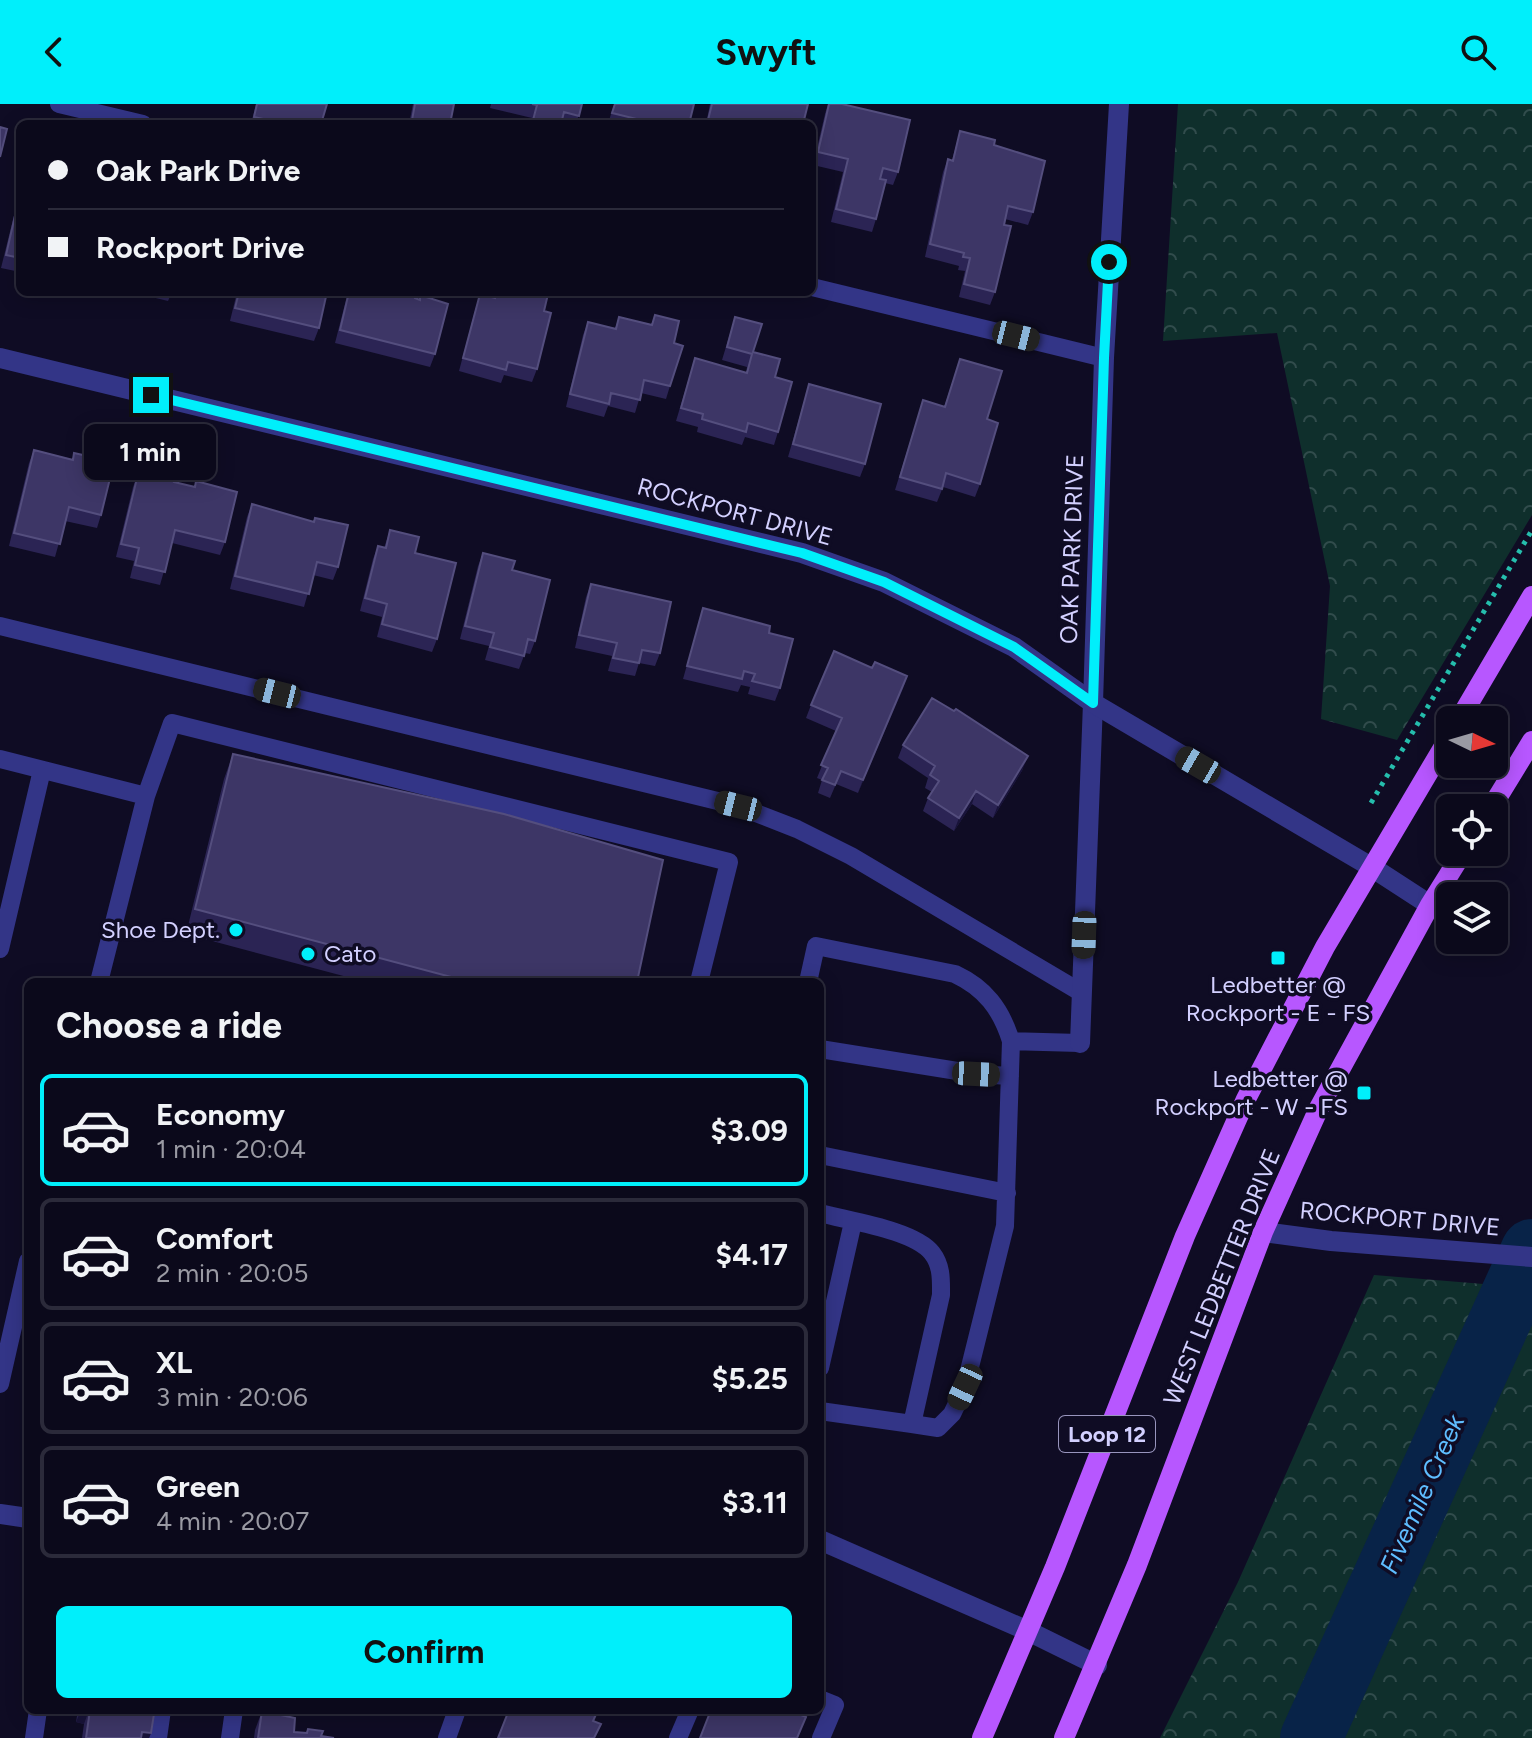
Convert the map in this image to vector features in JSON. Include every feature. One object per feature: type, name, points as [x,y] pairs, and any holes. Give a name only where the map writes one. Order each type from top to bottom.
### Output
[{"type":"main road","points":[[1467,706],[1532,596]]},
{"type":"main road","points":[[1500,794],[1532,741]]},
{"type":"main road","name":"WEST LEDBETTER DRIVE","points":[[982,1738],[1028,1631],[1185,1236],[1246,1099],[1325,947],[1436,760]]},
{"type":"main road","name":"WEST LEDBETTER DRIVE","points":[[1064,1738],[1097,1665],[1263,1232],[1319,1108],[1454,866]]},
{"type":"street","name":"OAK PARK DRIVE","points":[[1080,1043],[1104,358],[1119,104]]},
{"type":"street","name":"ROCKPORT DRIVE","points":[[0,358],[802,553],[884,582],[1014,647],[1093,703],[1373,868],[1430,905]]},
{"type":"street","name":"ROCKPORT DRIVE","points":[[1263,1232],[1331,1241],[1532,1257]]},
{"type":"street","points":[[0,1514],[24,1517]]},
{"type":"street","points":[[824,1542],[1028,1631],[1097,1665]]},
{"type":"lane","points":[[59,104],[126,120]]},
{"type":"lane","points":[[816,288],[1104,358]]},
{"type":"lane","points":[[0,626],[738,806],[797,829],[851,856],[1082,993]]},
{"type":"lane","points":[[100,978],[146,796],[172,723],[729,862],[700,978]]},
{"type":"lane","points":[[0,759],[146,796]]},
{"type":"lane","points":[[0,949],[42,770]]},
{"type":"lane","points":[[809,978],[816,946],[955,974],[975,983],[990,998],[1004,1019],[1011,1041],[1005,1226],[965,1387],[952,1414],[938,1428],[824,1412]]},
{"type":"lane","points":[[1011,1041],[1080,1043]]},
{"type":"lane","points":[[824,1050],[976,1074],[1010,1076]]},
{"type":"lane","points":[[824,1156],[1007,1193]]},
{"type":"lane","points":[[824,1214],[914,1239],[932,1253],[942,1274],[941,1295],[912,1424]]},
{"type":"lane","points":[[824,1350],[853,1222]]},
{"type":"lane","points":[[0,1384],[24,1276]]},
{"type":"lane","points":[[0,1292],[18,1298]]},
{"type":"lane","points":[[821,1738],[835,1705],[824,1701]]},
{"type":"lane","points":[[34,1738],[37,1714]]},
{"type":"lane","points":[[158,1738],[161,1714]]},
{"type":"lane","points":[[230,1738],[233,1714]]},
{"type":"lane","points":[[447,1738],[456,1714]]},
{"type":"lane","points":[[678,1738],[688,1714]]},
{"type":"path","points":[[1371,803],[1532,530]]},
{"type":"green space","points":[[1178,104],[1532,104],[1532,515],[1397,740],[1321,719],[1330,586],[1277,333],[1163,341]]},
{"type":"green space","points":[[1374,1275],[1532,1288],[1532,1738],[1160,1738],[1238,1582]]},
{"type":"building","points":[[257,104],[327,104],[322,120],[254,117]]},
{"type":"building","points":[[415,104],[454,104],[451,120],[412,120]]},
{"type":"building","points":[[532,104],[582,104],[579,116],[564,112],[562,120],[533,120],[537,105]]},
{"type":"building","points":[[615,104],[694,104],[690,120],[641,120],[612,113]]},
{"type":"building","points":[[712,104],[808,104],[804,120],[708,120]]},
{"type":"building","points":[[829,104],[842,104],[910,120],[898,172],[883,168],[880,179],[886,180],[876,219],[836,209],[848,159],[818,152]]},
{"type":"building","points":[[0,127],[7,129],[0,157]]},
{"type":"building","points":[[960,131],[995,140],[994,145],[1045,161],[1033,212],[1008,206],[1004,225],[1011,226],[995,292],[964,284],[970,258],[963,257],[964,253],[930,244],[948,159],[953,161]]},
{"type":"building","points":[[16,211],[16,257],[6,255]]},
{"type":"building","points":[[238,296],[326,296],[319,328],[235,308]]},
{"type":"building","points":[[348,296],[415,296],[420,300],[420,296],[423,296],[448,304],[435,354],[340,330]]},
{"type":"building","points":[[479,296],[548,296],[544,311],[551,313],[537,369],[508,362],[506,370],[463,358]]},
{"type":"building","points":[[655,315],[679,321],[674,343],[683,346],[670,386],[644,380],[640,400],[611,393],[609,404],[570,394],[588,322],[616,329],[619,317],[652,325]]},
{"type":"building","points":[[735,317],[762,324],[753,352],[780,359],[775,377],[792,382],[778,432],[748,423],[746,432],[702,419],[703,414],[681,408],[695,358],[747,373],[752,354],[727,347]]},
{"type":"building","points":[[960,359],[1002,371],[987,419],[998,423],[980,484],[946,473],[942,489],[900,477],[923,400],[945,407]]},
{"type":"building","points":[[809,384],[881,404],[865,464],[793,444]]},
{"type":"building","points":[[34,450],[73,460],[74,453],[114,462],[101,515],[69,507],[60,544],[14,533]]},
{"type":"building","points":[[150,470],[176,476],[174,482],[195,487],[196,481],[237,492],[225,542],[175,530],[165,572],[135,565],[139,548],[121,544],[138,474],[149,477]]},
{"type":"building","points":[[252,504],[314,522],[315,518],[348,525],[338,567],[317,562],[309,594],[235,576]]},
{"type":"building","points":[[390,530],[419,537],[415,553],[456,563],[437,639],[382,624],[387,604],[365,598],[378,546],[386,548]]},
{"type":"building","points":[[483,553],[515,561],[512,570],[550,580],[535,641],[528,639],[524,656],[490,647],[494,633],[465,626]]},
{"type":"building","points":[[591,584],[671,602],[660,653],[642,650],[639,663],[613,658],[617,643],[579,635]]},
{"type":"building","points":[[703,608],[770,626],[769,633],[793,639],[780,688],[752,681],[755,674],[744,671],[742,679],[687,666]]},
{"type":"building","points":[[834,651],[872,668],[875,662],[907,676],[863,780],[841,771],[835,785],[822,780],[828,768],[821,765],[842,718],[811,705]]},
{"type":"building","points":[[932,698],[954,711],[956,709],[1028,756],[998,805],[976,791],[959,818],[928,798],[939,781],[930,775],[935,766],[903,745]]},
{"type":"building","points":[[233,754],[504,814],[663,860],[638,978],[455,978],[195,909]]},
{"type":"building","points":[[89,1714],[154,1714],[151,1733],[142,1732],[141,1738],[86,1738]]},
{"type":"building","points":[[262,1714],[276,1714],[295,1718],[294,1732],[307,1733],[308,1729],[323,1731],[321,1736],[334,1738],[258,1738]]},
{"type":"building","points":[[507,1714],[596,1714],[593,1721],[601,1724],[594,1738],[498,1738]]},
{"type":"building","points":[[709,1714],[799,1714],[806,1717],[797,1738],[700,1738]]},
{"type":"waterway","name":"Fivemile Creek","points":[[1311,1738],[1532,1250]]},
{"type":"place","name":"Shoe Dept.","points":[[236,930]]},
{"type":"place","name":"Cato","points":[[308,954]]},
{"type":"place","name":"Ledbetter @ Rockport - E - FS","points":[[1278,958]]},
{"type":"place","name":"Ledbetter @ Rockport - W - FS","points":[[1364,1093]]},
{"type":"route","points":[[151,395],[802,553],[884,582],[1014,647],[1093,703],[1109,262]]}]
